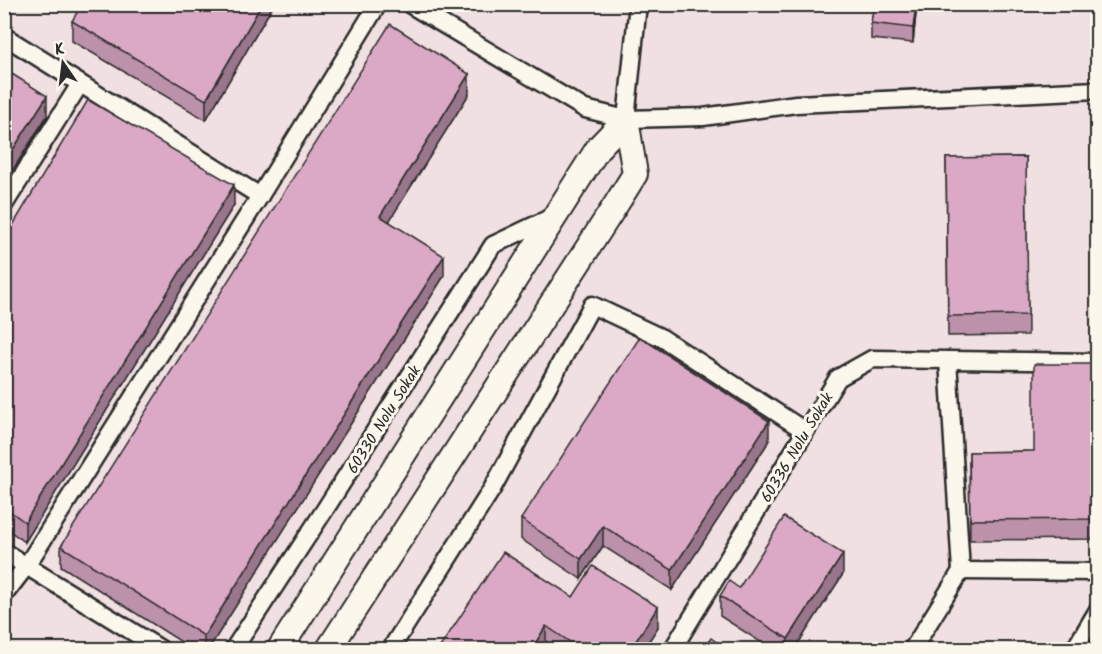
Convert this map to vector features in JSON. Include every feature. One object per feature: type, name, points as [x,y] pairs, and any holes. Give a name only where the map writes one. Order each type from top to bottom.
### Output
[{"type":"street","points":[[4,595],[27,565],[260,196],[378,4]]},
{"type":"street","points":[[409,4],[585,109],[626,119],[703,117],[796,104],[1098,90]]},
{"type":"street","points":[[328,650],[635,174],[626,119],[638,4]]},
{"type":"street","points":[[4,36],[260,196]]},
{"type":"street","points":[[4,205],[80,84]]},
{"type":"street","points":[[279,650],[599,147],[626,119]]},
{"type":"street","name":"60330 Nolu Sokak","points":[[233,650],[493,244],[555,216]]},
{"type":"street","points":[[390,650],[492,489],[592,305],[662,338],[805,431]]},
{"type":"street","name":"60336 Nolu Sokak","points":[[672,650],[838,378],[872,359],[1098,362]]},
{"type":"street","points":[[912,650],[961,571],[948,360]]},
{"type":"street","points":[[4,552],[162,650]]},
{"type":"street","points":[[961,571],[1098,572]]},
{"type":"street","points":[[1074,650],[1098,610]]},
{"type":"shaded area","points":[[4,5],[1097,5],[1097,649],[5,649]]},
{"type":"building","points":[[82,4],[262,4],[206,100],[72,21]]},
{"type":"building","points":[[874,4],[916,4],[913,28],[871,23]]},
{"type":"building","points":[[390,24],[469,74],[380,216],[444,256],[204,636],[61,546]]},
{"type":"building","points":[[4,69],[47,96],[7,159],[4,157]]},
{"type":"building","points":[[88,100],[234,185],[25,522],[4,507],[4,240]]},
{"type":"building","points":[[1026,157],[1028,315],[948,316],[946,158]]},
{"type":"building","points":[[640,337],[769,421],[672,570],[603,526],[581,559],[521,519]]},
{"type":"building","points":[[1034,364],[1098,364],[1098,519],[970,520],[969,452],[1034,451]]},
{"type":"building","points":[[784,517],[843,554],[788,639],[720,596],[729,581],[739,588]]},
{"type":"building","points":[[503,552],[573,597],[593,566],[658,607],[630,650],[582,650],[546,626],[531,650],[444,650],[440,647]]},
{"type":"building","points":[[711,638],[728,650],[703,650]]}]
